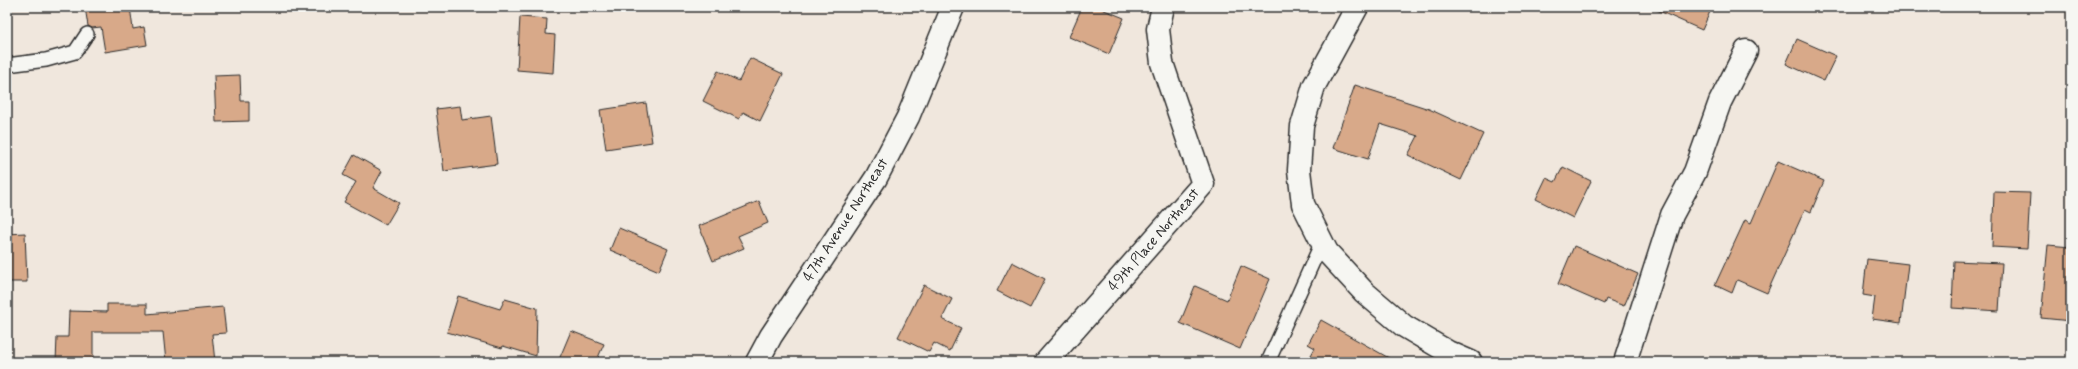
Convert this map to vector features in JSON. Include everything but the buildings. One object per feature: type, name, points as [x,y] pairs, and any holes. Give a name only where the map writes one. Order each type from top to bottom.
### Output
[{"type":"street","name":"47th Avenue Northeast","points":[[758,362],[771,336],[876,178],[908,116],[953,7]]},
{"type":"street","name":"49th Place Northeast","points":[[1046,362],[1203,184],[1162,63],[1158,29],[1162,7]]},
{"type":"street","points":[[1357,7],[1314,86],[1302,126],[1299,170],[1303,204],[1327,252],[1364,292],[1404,326],[1448,352],[1471,362]]},
{"type":"street","points":[[1625,362],[1672,215],[1695,172],[1720,102],[1746,51]]},
{"type":"lane","points":[[7,65],[46,60],[75,52],[87,34]]},
{"type":"lane","points":[[1268,362],[1322,242]]}]
